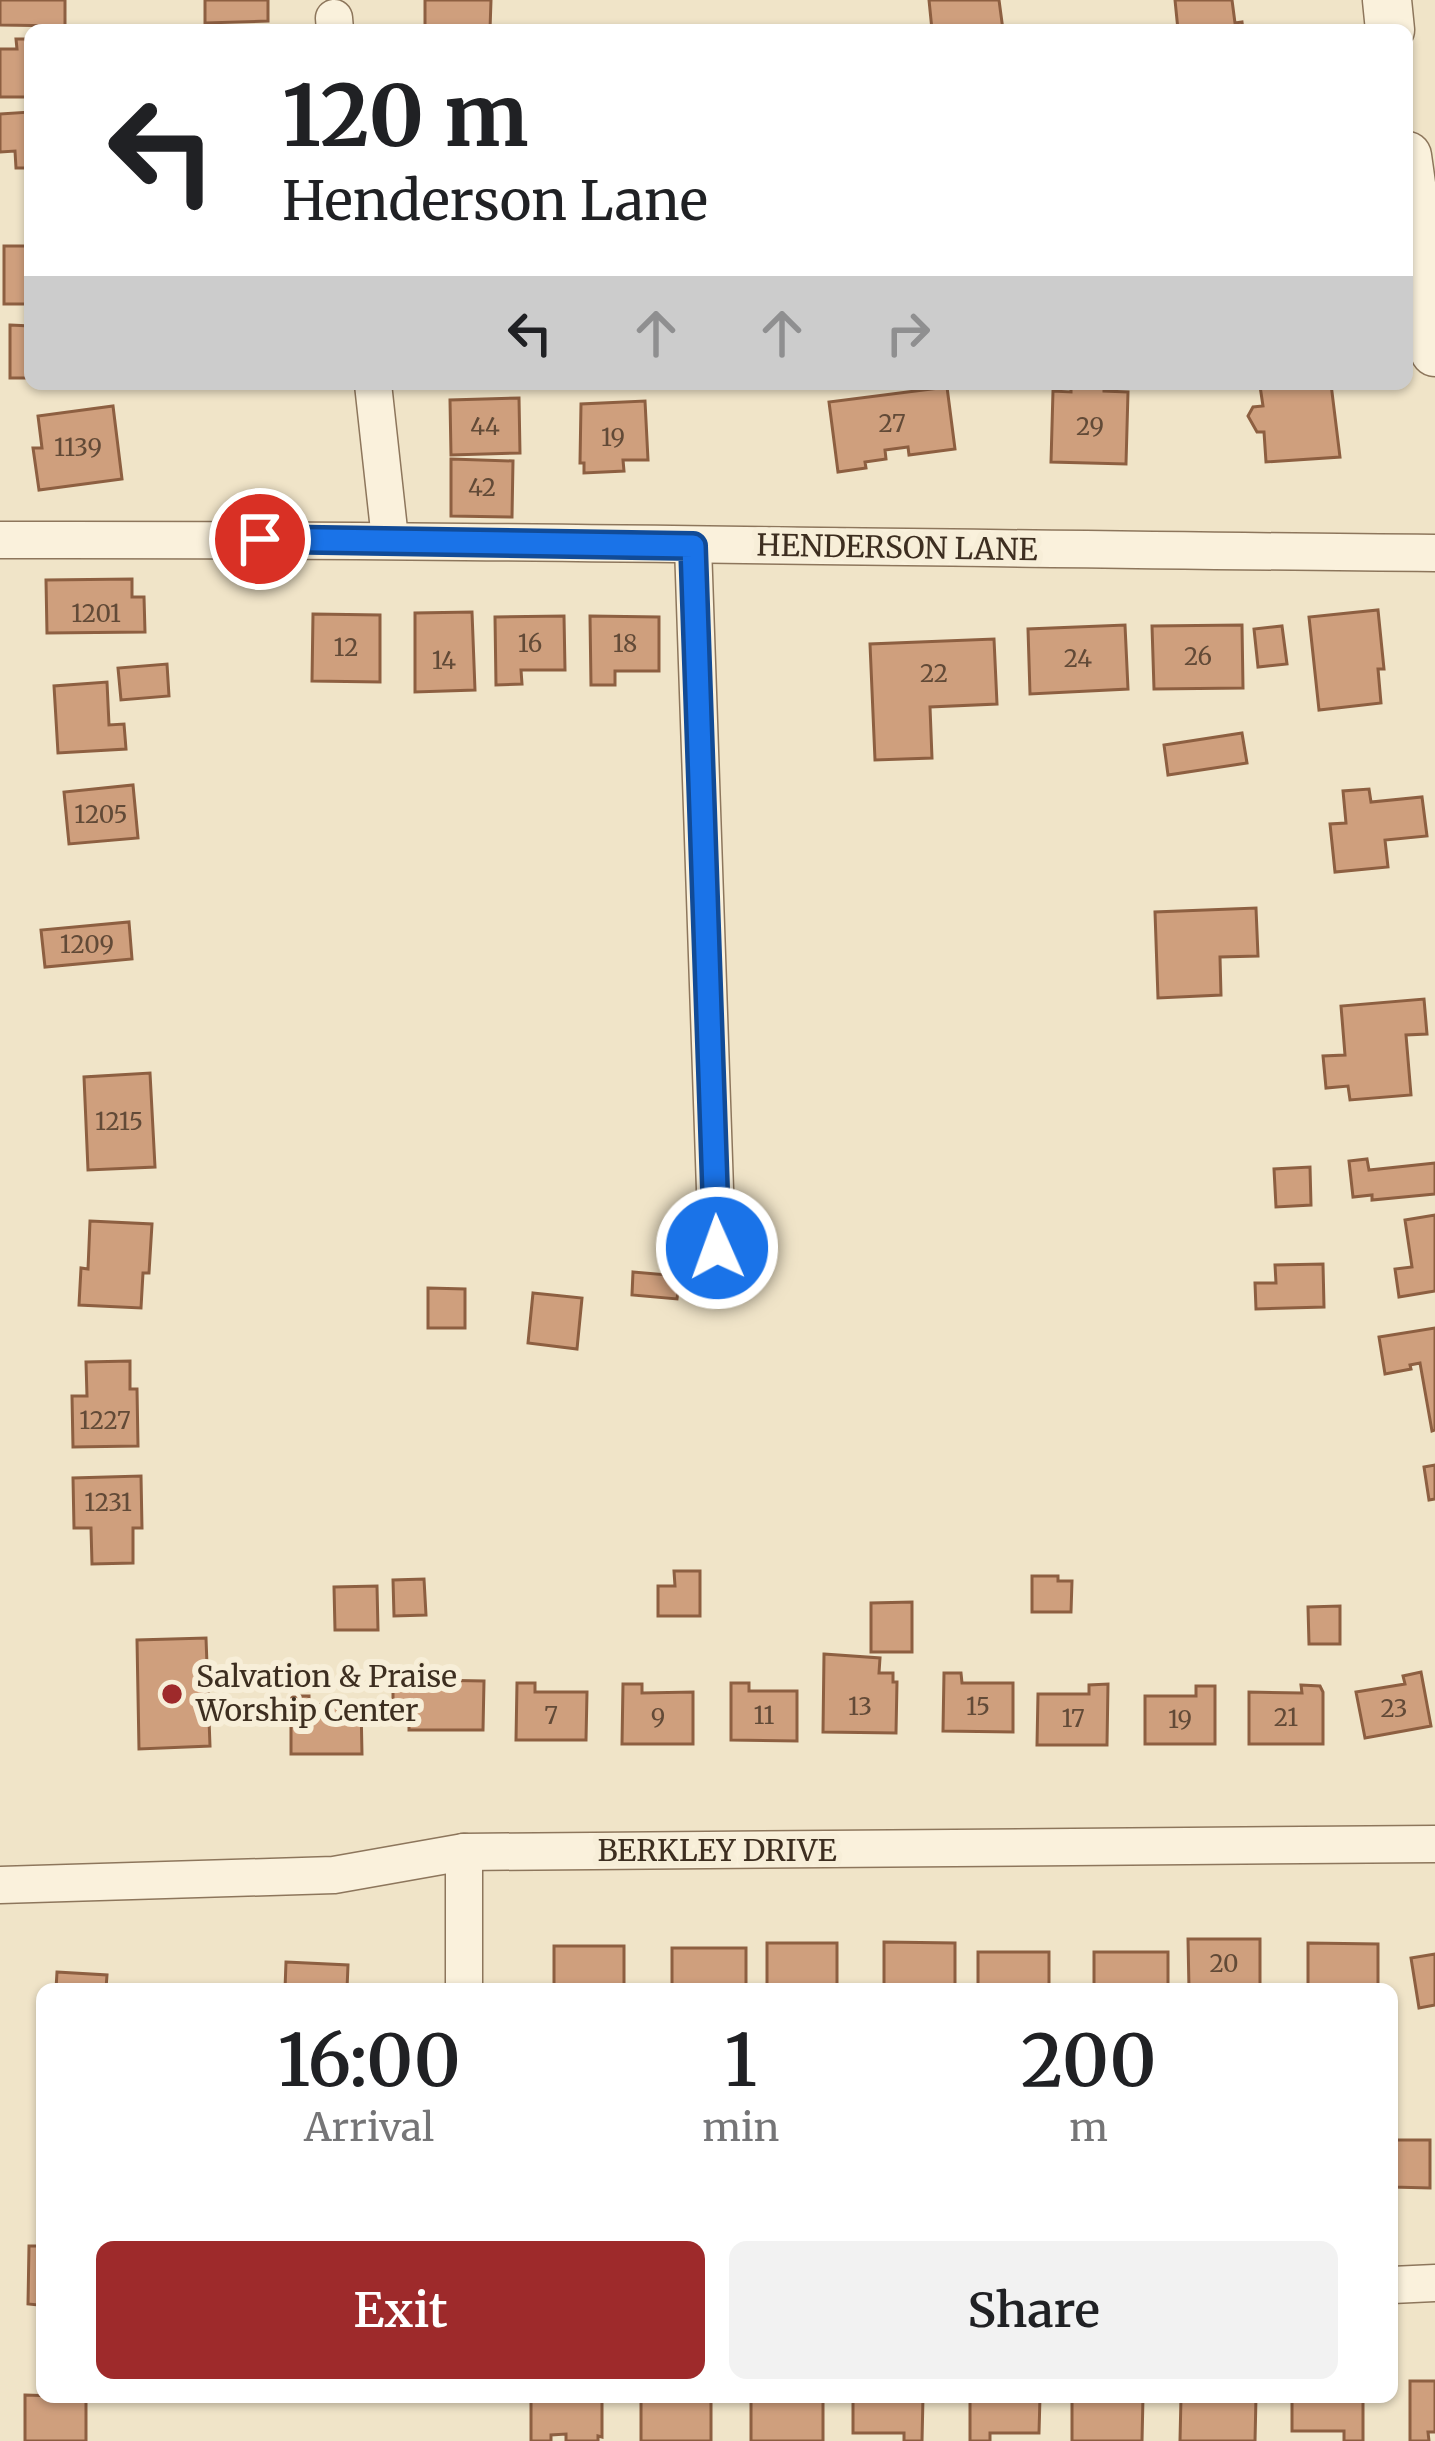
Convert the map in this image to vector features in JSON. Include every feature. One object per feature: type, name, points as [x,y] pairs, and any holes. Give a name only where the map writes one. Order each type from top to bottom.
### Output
[{"type":"street","points":[[1413,198],[1435,352]]},
{"type":"street","points":[[374,390],[390,539]]},
{"type":"street","name":"HENDERSON LANE","points":[[0,540],[390,539],[1435,553]]},
{"type":"street","points":[[693,546],[717,1248]]},
{"type":"street","name":"BERKLEY DRIVE","points":[[0,1885],[334,1875],[464,1852],[1435,1844]]},
{"type":"street","points":[[464,1852],[464,1983]]},
{"type":"street","points":[[1398,2285],[1435,2283]]},
{"type":"building","points":[[0,0],[65,0],[65,24],[0,25]]},
{"type":"building","points":[[205,0],[268,0],[268,21],[205,23]]},
{"type":"building","points":[[425,0],[491,0],[490,24],[425,24]]},
{"type":"building","points":[[929,0],[999,0],[1002,24],[931,24]]},
{"type":"building","points":[[1175,0],[1232,0],[1235,23],[1242,24],[1177,24]]},
{"type":"building","points":[[16,39],[24,39],[24,97],[0,97],[0,49],[17,49]]},
{"type":"building","points":[[24,112],[24,168],[16,168],[15,151],[0,152],[0,114]]},
{"type":"building","points":[[4,246],[24,246],[24,304],[4,304]]},
{"type":"building","points":[[10,325],[24,326],[24,378],[10,378]]},
{"type":"building","points":[[947,390],[955,449],[909,455],[908,447],[885,450],[886,459],[838,472],[829,402]]},
{"type":"building","points":[[1261,390],[1332,390],[1340,457],[1266,462],[1264,432],[1257,432],[1248,416],[1253,407],[1263,406]]},
{"type":"building","points":[[1053,391],[1128,392],[1126,464],[1051,462]]},
{"type":"building","points":[[519,398],[520,453],[451,455],[450,400]]},
{"type":"building","points":[[645,401],[648,460],[623,460],[624,471],[584,473],[581,404]]},
{"type":"building","points":[[113,406],[122,479],[39,490],[33,448],[42,448],[38,416]]},
{"type":"building","points":[[451,459],[513,461],[512,517],[451,516]]},
{"type":"building","points":[[132,579],[132,597],[144,597],[145,632],[47,633],[46,580]]},
{"type":"building","points":[[1378,610],[1384,669],[1378,669],[1381,703],[1319,710],[1309,617]]},
{"type":"building","points":[[472,612],[475,690],[415,692],[415,613]]},
{"type":"building","points":[[313,614],[380,615],[380,682],[312,681]]},
{"type":"building","points":[[564,616],[565,670],[521,670],[522,684],[496,685],[495,617]]},
{"type":"building","points":[[590,616],[659,617],[659,671],[615,671],[615,685],[591,685]]},
{"type":"building","points":[[1125,625],[1128,689],[1030,694],[1028,629]]},
{"type":"building","points":[[1242,625],[1243,688],[1154,689],[1152,626]]},
{"type":"building","points":[[1282,626],[1287,664],[1258,667],[1254,629]]},
{"type":"building","points":[[994,639],[997,704],[930,707],[932,758],[875,760],[870,644]]},
{"type":"building","points":[[167,664],[169,696],[121,700],[118,668]]},
{"type":"building","points":[[107,682],[109,725],[124,724],[126,749],[58,753],[54,686]]},
{"type":"building","points":[[1242,733],[1247,763],[1168,775],[1164,745]]},
{"type":"building","points":[[133,785],[138,838],[69,844],[64,792]]},
{"type":"building","points":[[1369,789],[1371,802],[1422,797],[1427,836],[1385,840],[1388,867],[1335,872],[1330,824],[1346,823],[1343,791]]},
{"type":"building","points":[[1256,908],[1258,956],[1220,957],[1221,995],[1158,998],[1155,912]]},
{"type":"building","points":[[129,922],[132,959],[45,967],[41,930]]},
{"type":"building","points":[[1424,999],[1427,1034],[1406,1035],[1411,1095],[1350,1100],[1348,1086],[1326,1088],[1323,1056],[1345,1055],[1341,1006]]},
{"type":"building","points":[[150,1073],[155,1167],[88,1170],[84,1077]]},
{"type":"building","points":[[1367,1159],[1369,1170],[1435,1163],[1435,1194],[1372,1200],[1372,1195],[1353,1197],[1349,1161]]},
{"type":"building","points":[[1310,1167],[1311,1205],[1276,1207],[1274,1169]]},
{"type":"building","points":[[1435,1215],[1435,1291],[1399,1297],[1395,1269],[1412,1267],[1405,1220]]},
{"type":"building","points":[[90,1221],[152,1224],[141,1308],[79,1305],[81,1268],[88,1269]]},
{"type":"building","points":[[1323,1264],[1324,1307],[1256,1309],[1255,1283],[1276,1283],[1275,1265]]},
{"type":"building","points":[[633,1272],[680,1276],[677,1299],[632,1295]]},
{"type":"building","points":[[428,1288],[465,1289],[465,1328],[428,1328]]},
{"type":"building","points":[[533,1293],[582,1298],[577,1349],[528,1343]]},
{"type":"building","points":[[1435,1328],[1432,1431],[1420,1363],[1385,1374],[1379,1337]]},
{"type":"building","points":[[130,1361],[130,1389],[137,1389],[138,1446],[73,1447],[72,1396],[87,1396],[86,1362]]},
{"type":"building","points":[[1435,1465],[1435,1499],[1429,1500],[1424,1467]]},
{"type":"building","points":[[141,1476],[142,1528],[133,1528],[133,1563],[92,1564],[91,1528],[74,1528],[73,1478]]},
{"type":"building","points":[[674,1571],[700,1571],[700,1616],[658,1616],[658,1586],[675,1586]]},
{"type":"building","points":[[1032,1576],[1072,1581],[1071,1612],[1032,1612]]},
{"type":"building","points":[[424,1579],[426,1615],[394,1616],[393,1580]]},
{"type":"building","points":[[377,1586],[378,1630],[335,1630],[334,1587]]},
{"type":"building","points":[[912,1602],[912,1652],[871,1652],[871,1603]]},
{"type":"building","points":[[1340,1606],[1340,1644],[1309,1644],[1308,1607]]},
{"type":"building","name":"Salvation & Praise Worship Center","points":[[206,1638],[210,1746],[139,1749],[137,1640]]},
{"type":"building","points":[[824,1654],[880,1658],[879,1673],[893,1673],[893,1682],[897,1682],[896,1733],[823,1732]]},
{"type":"building","points":[[409,1670],[429,1670],[429,1680],[484,1681],[483,1730],[409,1730],[409,1717],[393,1717],[393,1685],[409,1685]]},
{"type":"building","points":[[1421,1672],[1431,1726],[1365,1738],[1356,1692],[1405,1684],[1403,1676]]},
{"type":"building","points":[[944,1673],[961,1673],[962,1683],[1013,1683],[1013,1732],[943,1731]]},
{"type":"building","points":[[517,1683],[535,1683],[535,1692],[587,1692],[586,1740],[516,1740]]},
{"type":"building","points":[[731,1683],[749,1683],[749,1691],[797,1691],[797,1741],[731,1740]]},
{"type":"building","points":[[623,1684],[642,1684],[642,1693],[693,1692],[693,1744],[622,1744]]},
{"type":"building","points":[[1108,1684],[1107,1745],[1037,1745],[1038,1694],[1089,1694],[1089,1685]]},
{"type":"building","points":[[1301,1685],[1320,1686],[1323,1692],[1323,1744],[1249,1744],[1249,1692],[1302,1693]]},
{"type":"building","points":[[1196,1686],[1215,1686],[1215,1744],[1145,1744],[1145,1696],[1196,1696]]},
{"type":"building","points":[[291,1696],[309,1696],[309,1705],[361,1705],[362,1754],[291,1754]]},
{"type":"building","points":[[1188,1939],[1260,1939],[1260,1983],[1189,1983]]},
{"type":"building","points":[[884,1942],[955,1943],[955,1983],[884,1983]]},
{"type":"building","points":[[767,1943],[837,1943],[837,1983],[767,1983]]},
{"type":"building","points":[[1308,1943],[1378,1944],[1378,1983],[1308,1983]]},
{"type":"building","points":[[554,1946],[624,1946],[624,1983],[554,1983]]},
{"type":"building","points":[[672,1948],[746,1948],[746,1983],[672,1983]]},
{"type":"building","points":[[978,1952],[1049,1952],[1049,1983],[978,1983]]},
{"type":"building","points":[[1094,1952],[1168,1952],[1168,1983],[1094,1983]]},
{"type":"building","points":[[1435,1954],[1435,2005],[1419,2008],[1411,1958]]},
{"type":"building","points":[[286,1962],[348,1965],[347,1983],[285,1983]]},
{"type":"building","points":[[57,1972],[107,1975],[106,1983],[56,1983]]},
{"type":"building","points":[[1398,2140],[1430,2140],[1430,2188],[1398,2187]]},
{"type":"building","points":[[29,2246],[36,2246],[36,2305],[28,2304]]},
{"type":"building","points":[[1410,2381],[1435,2381],[1435,2432],[1428,2432],[1429,2441],[1410,2441]]},
{"type":"building","points":[[25,2395],[36,2395],[36,2403],[86,2403],[86,2441],[25,2441]]},
{"type":"building","points":[[531,2403],[602,2403],[598,2441],[566,2441],[566,2434],[551,2435],[551,2441],[531,2441]]},
{"type":"building","points":[[641,2403],[711,2403],[711,2441],[641,2441]]},
{"type":"building","points":[[751,2403],[823,2403],[823,2441],[751,2441]]},
{"type":"building","points":[[853,2403],[923,2403],[922,2441],[904,2441],[904,2433],[853,2433]]},
{"type":"building","points":[[970,2403],[1040,2403],[1039,2433],[990,2433],[990,2441],[970,2441]]},
{"type":"building","points":[[1072,2403],[1143,2403],[1142,2441],[1072,2441]]},
{"type":"building","points":[[1181,2403],[1256,2403],[1255,2441],[1180,2441]]},
{"type":"building","points":[[1292,2403],[1363,2403],[1363,2441],[1344,2441],[1344,2431],[1292,2431]]},
{"type":"place","name":"Salvation & Praise Worship Center","points":[[172,1694]]},
{"type":"route","points":[[260,539],[693,546],[717,1248]]}]
